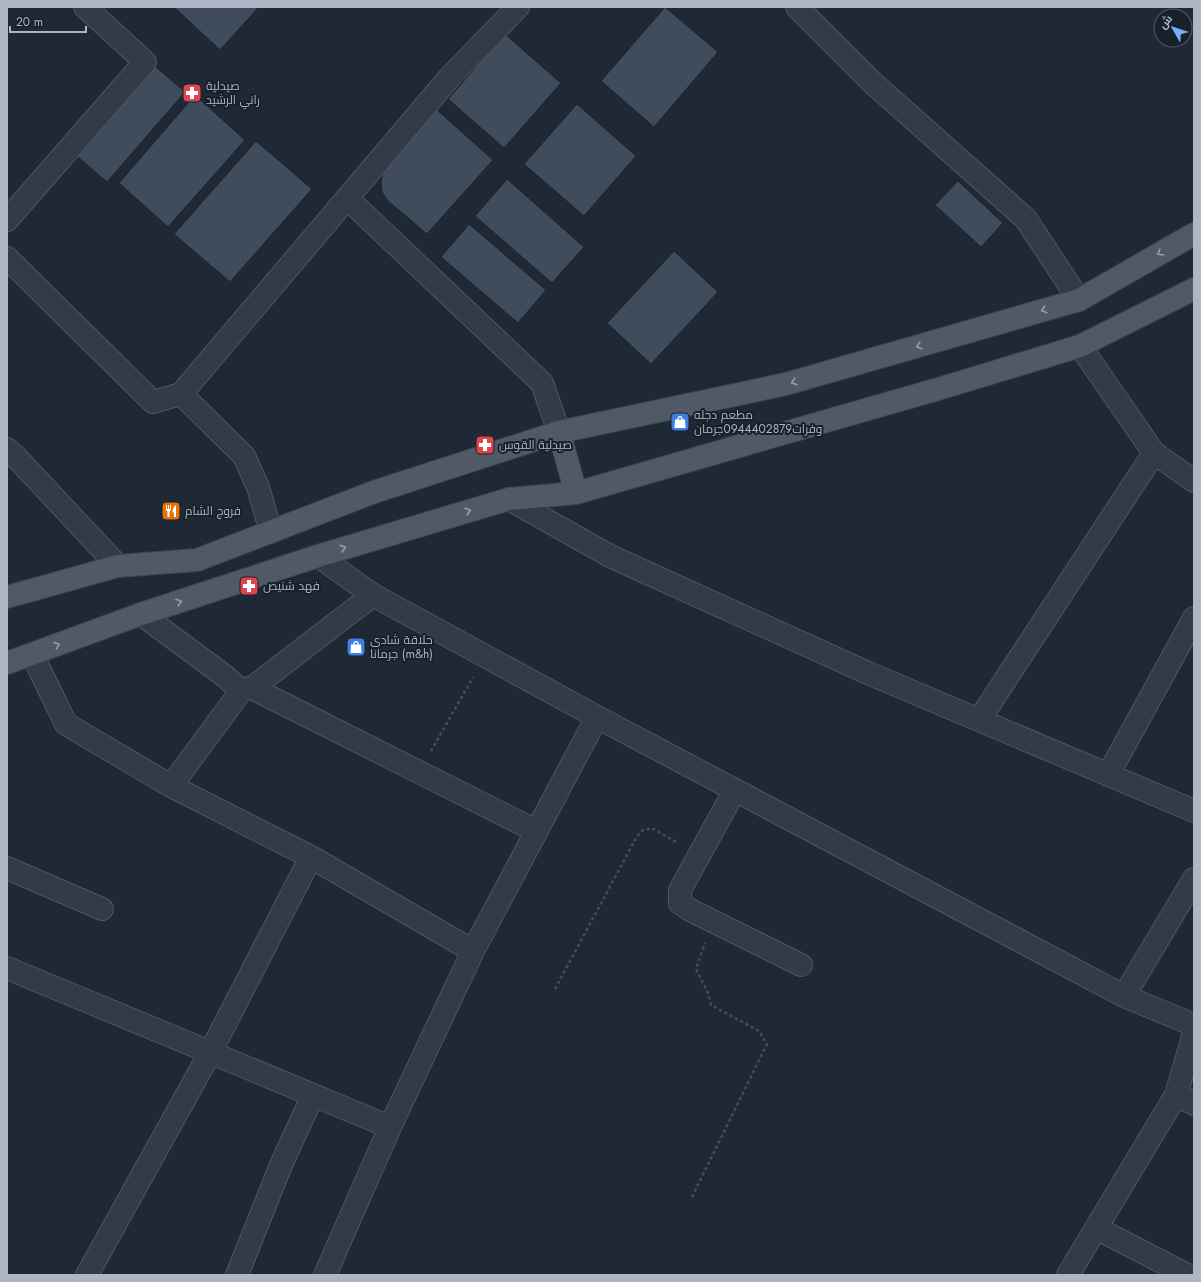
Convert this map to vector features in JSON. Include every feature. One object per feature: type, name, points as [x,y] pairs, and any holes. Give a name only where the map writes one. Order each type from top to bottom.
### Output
[{"type":"main road","points":[[7,598],[118,566],[198,560],[374,492],[559,432],[786,384],[1080,300],[1194,234]]},
{"type":"main road","points":[[7,663],[140,614],[318,556],[509,499],[576,493],[945,388],[1080,346],[1194,289]]},
{"type":"main road","points":[[559,432],[576,493]]},
{"type":"street","points":[[7,220],[145,62],[85,7]]},
{"type":"street","points":[[7,258],[153,402],[181,394],[449,78],[518,7]]},
{"type":"street","points":[[797,7],[874,84],[1026,219],[1080,300]]},
{"type":"street","points":[[347,198],[542,383],[559,432]]},
{"type":"street","points":[[1080,346],[1154,453],[1194,481]]},
{"type":"street","points":[[181,394],[244,456],[258,487],[271,532]]},
{"type":"street","points":[[7,449],[118,566]]},
{"type":"street","points":[[979,720],[1154,453]]},
{"type":"street","points":[[509,499],[610,556],[861,669],[1194,811]]},
{"type":"street","points":[[318,556],[373,595],[735,790],[1124,996],[1194,1025]]},
{"type":"street","points":[[171,786],[238,695],[373,595]]},
{"type":"street","points":[[140,614],[236,685],[419,772],[536,831]]},
{"type":"street","points":[[1108,774],[1194,618]]},
{"type":"street","points":[[32,654],[66,724],[171,786],[311,857],[473,951]]},
{"type":"street","points":[[325,1275],[390,1127],[473,951],[597,716]]},
{"type":"street","points":[[735,790],[680,890],[680,903],[713,922],[801,965]]},
{"type":"street","points":[[87,1275],[210,1053],[311,857]]},
{"type":"street","points":[[7,868],[102,909]]},
{"type":"street","points":[[1124,996],[1194,879]]},
{"type":"street","points":[[7,968],[390,1127]]},
{"type":"street","points":[[1068,1275],[1096,1228],[1185,1100],[1194,1033]]},
{"type":"street","points":[[237,1275],[281,1165],[313,1095]]},
{"type":"street","points":[[1096,1228],[1187,1275]]},
{"type":"path","points":[[419,772],[485,656]]},
{"type":"path","points":[[555,989],[641,831],[652,828],[699,855]]},
{"type":"path","points":[[692,1197],[767,1044],[760,1031],[711,1005],[708,993],[696,969],[701,951],[713,922]]},
{"type":"building","points":[[259,7],[220,50],[175,8]]},
{"type":"building","points":[[665,7],[718,52],[654,127],[601,81]]},
{"type":"building","points":[[505,34],[561,83],[504,148],[448,99]]},
{"type":"building","points":[[149,61],[185,92],[107,182],[71,151]]},
{"type":"building","points":[[195,95],[245,140],[168,227],[119,183]]},
{"type":"building","points":[[577,104],[636,156],[584,216],[524,164]]},
{"type":"building","points":[[435,108],[493,160],[427,234],[388,201],[382,192],[381,182],[383,171]]},
{"type":"building","points":[[256,141],[312,189],[230,282],[174,234]]},
{"type":"building","points":[[507,179],[584,247],[552,283],[475,216]]},
{"type":"building","points":[[958,181],[1003,223],[981,247],[935,205]]},
{"type":"building","points":[[469,224],[546,290],[518,323],[441,257]]},
{"type":"building","points":[[674,251],[718,292],[651,364],[607,323]]},
{"type":"place","name":"صيدلية راني الرشيد","points":[[192,93]]},
{"type":"place","name":"مطعم دجله وفرات0944402879جرمان","points":[[680,422]]},
{"type":"place","name":"صيدلية القوس","points":[[485,445]]},
{"type":"place","name":"فروج الشام","points":[[171,511]]},
{"type":"place","name":"فهد شنيص","points":[[249,586]]},
{"type":"place","name":"حلاقة شادي جرمانا (m&h)","points":[[356,647]]}]
